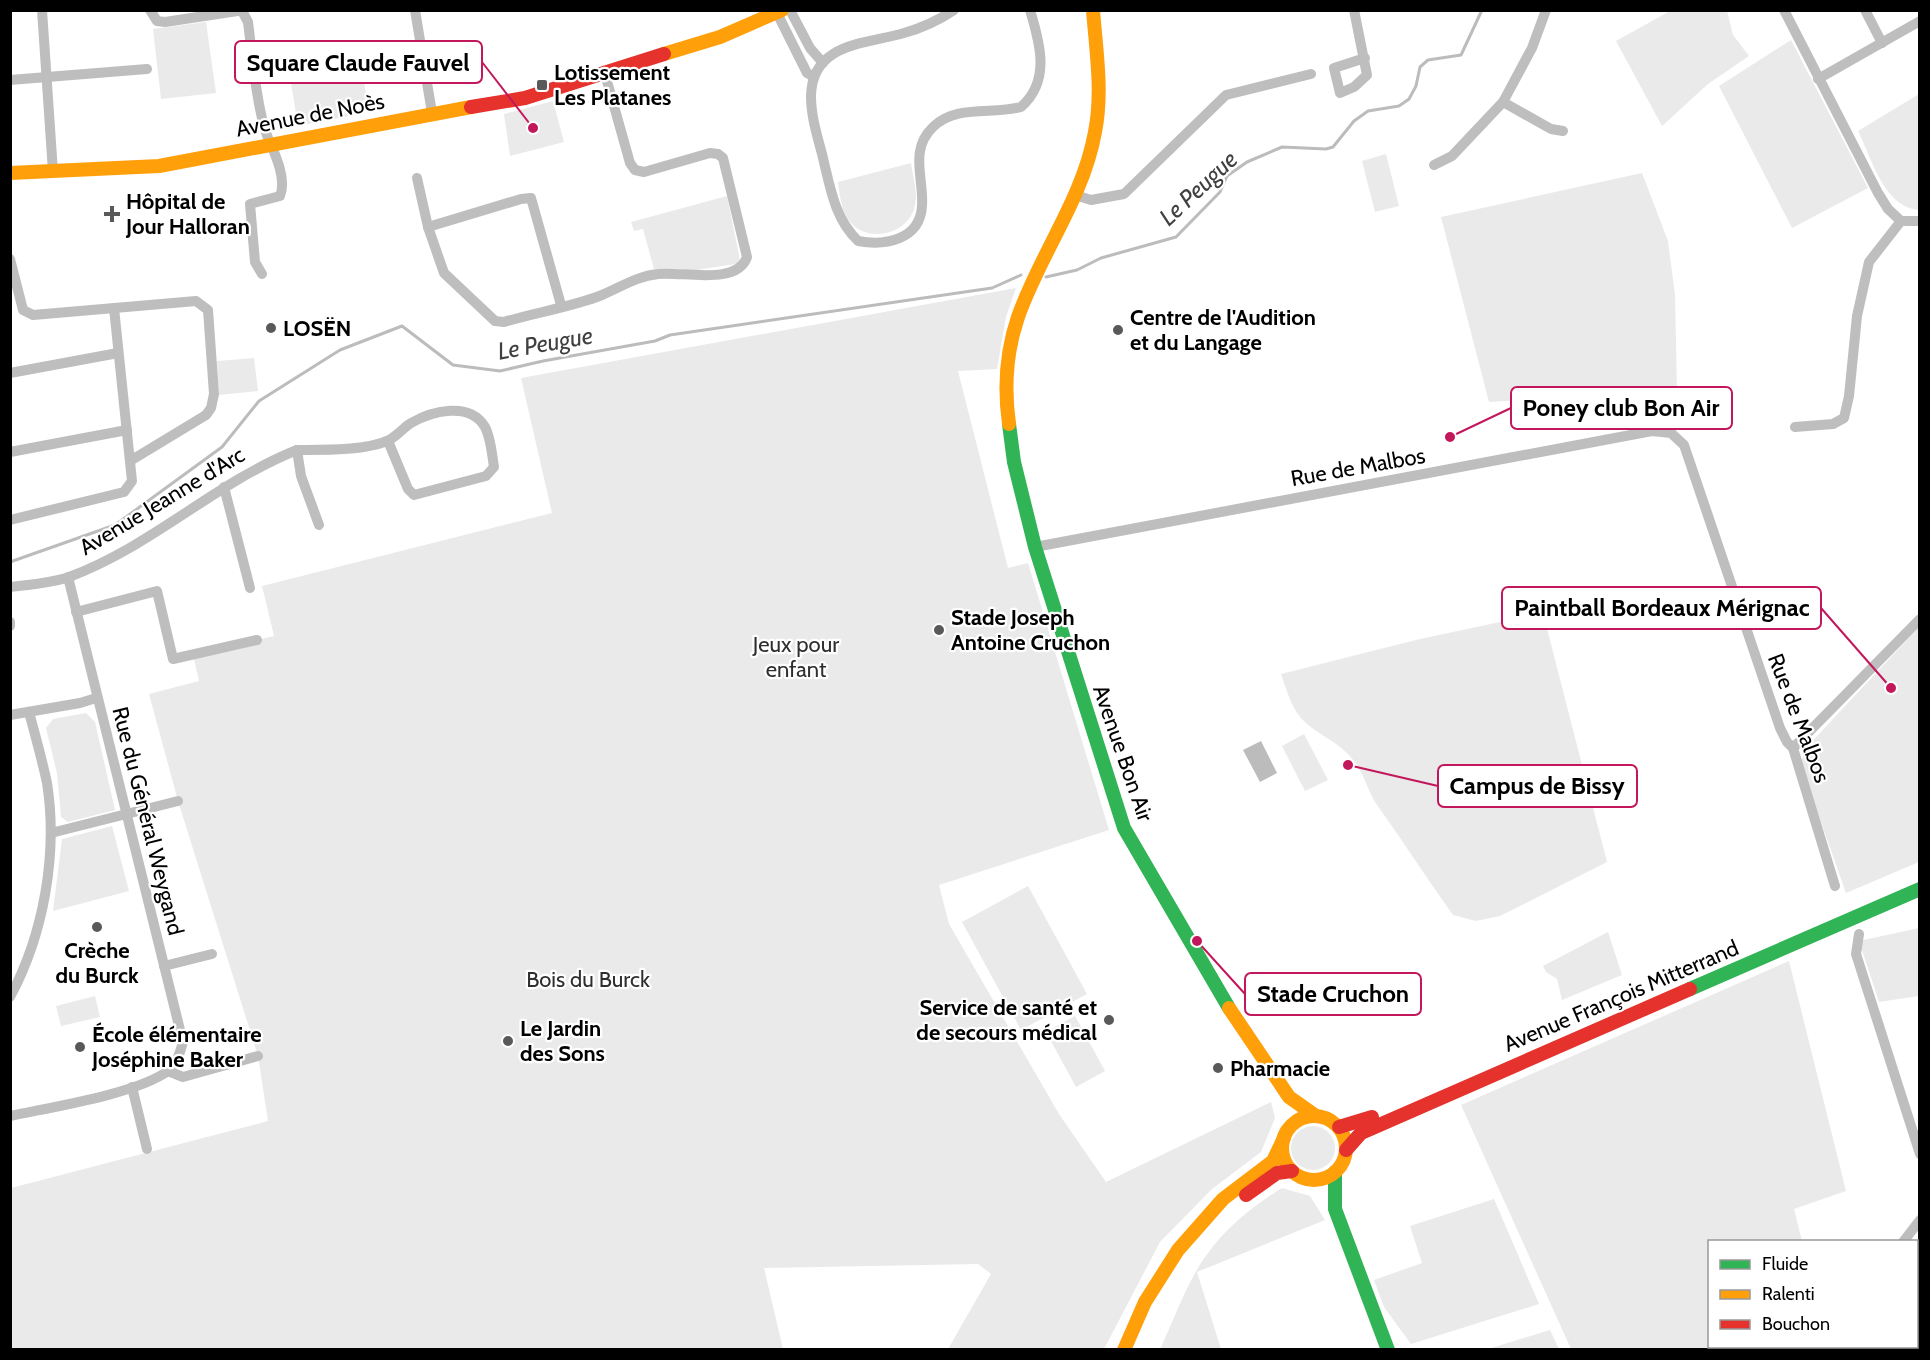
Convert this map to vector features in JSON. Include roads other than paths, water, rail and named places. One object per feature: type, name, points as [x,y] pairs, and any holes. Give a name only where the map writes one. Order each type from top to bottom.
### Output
[{"type":"main road","name":"Avenue Bon Air","points":[[1094,10],[1098,52],[1098,106],[1095,133],[1076,195],[1017,316],[1008,360],[1005,392],[1014,462],[1035,547],[1124,828],[1211,980],[1289,1097],[1316,1116]]},
{"type":"main road","name":"Avenue de Noès","points":[[10,173],[159,166],[432,113],[525,98],[720,38],[783,11]]},
{"type":"main road","name":"Avenue François Mitterrand","points":[[1339,1127],[1359,1123],[1920,879]]},
{"type":"main road","name":"Avenue François Mitterrand","points":[[1346,1150],[1361,1133],[1389,1120],[1920,890]]},
{"type":"main road","name":"Avenue Bon Air","points":[[1287,1132],[1289,1097]]},
{"type":"main road","points":[[1124,1350],[1145,1302],[1178,1250],[1223,1199],[1273,1161],[1287,1132],[1300,1119],[1316,1116],[1339,1127],[1346,1150],[1344,1160],[1335,1172],[1323,1178],[1306,1179]]},
{"type":"main road","points":[[1287,1132],[1283,1155],[1292,1171],[1324,1193],[1335,1209]]},
{"type":"main road","points":[[1135,1350],[1165,1288],[1202,1236],[1228,1209],[1259,1185],[1277,1173],[1292,1171]]},
{"type":"main road","points":[[1335,1172],[1332,1190],[1335,1209],[1388,1350]]},
{"type":"street","points":[[42,10],[53,172]]},
{"type":"street","points":[[150,10],[157,21],[165,22],[243,11],[248,22],[265,127],[283,188],[280,196],[250,204],[255,262],[262,274]]},
{"type":"street","points":[[415,10],[432,113]]},
{"type":"street","points":[[954,10],[905,33],[844,46],[823,63],[814,77],[811,94],[813,118],[839,218],[858,241],[888,244],[900,239],[917,222],[922,207],[918,162],[924,136],[933,126],[954,114],[1021,107],[1036,91],[1041,69],[1040,52],[1030,10]]},
{"type":"street","points":[[1354,10],[1365,58]]},
{"type":"street","points":[[1434,165],[1452,156],[1503,102],[1532,48],[1546,10]]},
{"type":"street","points":[[1784,10],[1878,194],[1888,209],[1902,221],[1920,221]]},
{"type":"street","points":[[1865,10],[1882,43]]},
{"type":"street","points":[[783,11],[823,63]]},
{"type":"street","points":[[783,11],[807,73],[814,77]]},
{"type":"street","points":[[1818,79],[1920,21]]},
{"type":"street","points":[[10,80],[147,69]]},
{"type":"street","points":[[417,178],[428,227],[444,273],[495,321],[504,321],[601,295],[630,281],[659,274],[694,276],[736,271],[744,265],[747,256],[723,158],[718,154],[710,153],[644,172],[635,170],[630,163],[604,74]]},
{"type":"street","points":[[1076,195],[1091,200],[1124,194],[1226,95],[1311,74]]},
{"type":"street","points":[[1503,102],[1551,129],[1563,131]]},
{"type":"street","points":[[428,227],[531,198],[561,305]]},
{"type":"street","points":[[1795,427],[1833,424],[1844,418],[1849,396],[1857,316],[1869,262],[1902,221]]},
{"type":"street","points":[[10,259],[23,310],[27,314],[196,301],[208,310],[214,394],[211,408],[206,415],[130,460]]},
{"type":"street","points":[[10,520],[124,492],[132,481],[114,308]]},
{"type":"street","points":[[10,373],[118,354]]},
{"type":"street","points":[[319,525],[301,476],[297,450],[335,451],[388,441],[411,423],[440,413],[464,410],[478,417],[486,429],[494,467],[486,476],[414,495],[408,489],[388,441]]},
{"type":"street","points":[[10,452],[127,430]]},
{"type":"street","name":"Rue de Malbos","points":[[1035,547],[1652,431],[1671,433],[1684,446],[1780,728],[1786,742],[1793,748],[1835,886]]},
{"type":"street","name":"Avenue Jeanne d'Arc","points":[[10,587],[68,577],[115,557],[261,465],[297,450]]},
{"type":"street","points":[[225,487],[250,588]]},
{"type":"street","name":"Rue du Général Weygand","points":[[68,577],[96,698],[183,1042],[174,1066],[168,1071]]},
{"type":"street","points":[[76,612],[157,591],[173,659],[257,640]]},
{"type":"street","points":[[1793,748],[1920,619]]},
{"type":"street","points":[[10,715],[80,703],[96,698]]},
{"type":"street","points":[[10,997],[27,960],[40,915],[51,833],[47,785],[29,712]]},
{"type":"street","points":[[51,833],[178,801]]},
{"type":"street","points":[[1859,934],[1856,954],[1920,1154]]},
{"type":"street","points":[[164,966],[212,954]]},
{"type":"street","points":[[10,1116],[132,1087],[168,1071],[183,1077],[258,1056]]},
{"type":"street","points":[[132,1087],[147,1149]]},
{"type":"street","points":[[1905,1240],[1920,1220]]},
{"type":"waterway","name":"Le Peugue","points":[[1046,277],[1077,270],[1101,258],[1176,237],[1220,192],[1227,176],[1247,162],[1282,147],[1326,149],[1333,147],[1354,121],[1368,111],[1399,106],[1409,99],[1416,86],[1420,67],[1428,60],[1461,55],[1482,10]]},
{"type":"waterway","name":"Le Peugue","points":[[10,562],[115,525],[222,447],[259,401],[340,350],[402,326],[453,365],[500,371],[655,341],[670,335],[992,288],[1021,275]]},
{"type":"place","name":"Lotissement Les Platanes","points":[[542,85]]},
{"type":"place","name":"Square Claude Fauvel","points":[[533,128]]},
{"type":"place","name":"Hôpital de Jour Halloran","points":[[112,214]]},
{"type":"place","name":"LOSËN","points":[[271,328]]},
{"type":"place","name":"Centre de l'Audition et du Langage","points":[[1118,330]]},
{"type":"place","name":"Poney club Bon Air","points":[[1450,437]]},
{"type":"place","name":"Stade Joseph Antoine Cruchon","points":[[939,630]]},
{"type":"place","name":"Paintball Bordeaux Mérignac","points":[[1891,688]]},
{"type":"place","name":"Campus de Bissy","points":[[1348,765]]},
{"type":"place","name":"Crèche du Burck","points":[[97,927]]},
{"type":"place","name":"Stade Cruchon","points":[[1197,941]]},
{"type":"place","name":"Service de santé et de secours médical","points":[[1109,1020]]},
{"type":"place","name":"Le Jardin des Sons","points":[[508,1041]]},
{"type":"place","name":"École élémentaire Joséphine Baker","points":[[80,1047]]},
{"type":"place","name":"Pharmacie","points":[[1218,1068]]},
{"type":"park label","name":"Jeux pour enfant","points":[[796,656]]},
{"type":"park label","name":"Bois du Burck","points":[[588,979]]}]
